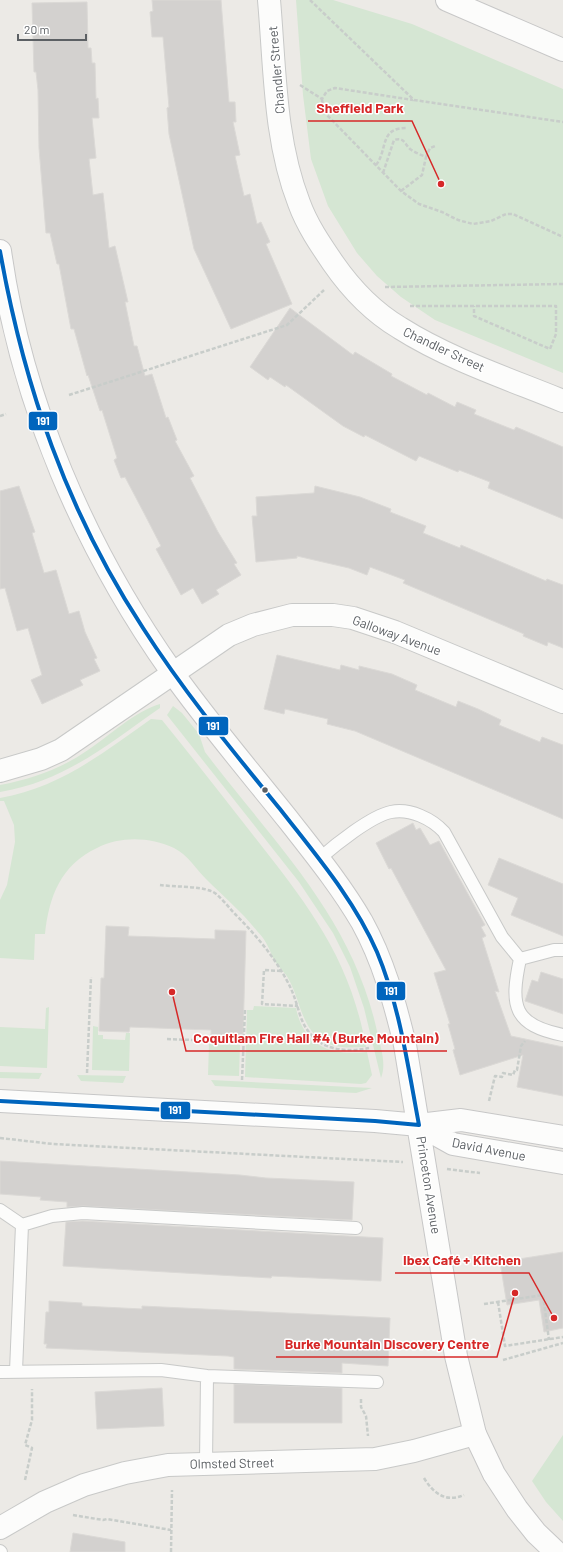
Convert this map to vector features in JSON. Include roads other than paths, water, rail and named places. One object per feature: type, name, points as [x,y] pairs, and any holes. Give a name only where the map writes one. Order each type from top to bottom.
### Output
[{"type":"street","name":"Chandler Street","points":[[269,0],[284,154],[291,180],[306,220],[341,274],[353,289],[382,316],[419,340],[563,401]]},
{"type":"street","points":[[447,0],[563,50]]},
{"type":"street","name":"Princeton Avenue","points":[[0,252],[17,334],[29,378],[50,441],[64,476],[113,578],[173,672],[319,859],[362,922],[387,980],[405,1045],[456,1356],[475,1434],[494,1474],[517,1509],[536,1533],[556,1552]]},
{"type":"street","name":"Galloway Avenue","points":[[0,771],[24,765],[61,750],[222,638],[253,625],[292,615],[333,615],[352,618],[395,632],[563,702]]},
{"type":"street","name":"David Avenue","points":[[0,1101],[381,1121],[419,1125],[461,1120],[563,1137]]},
{"type":"street","name":"David Avenue","points":[[419,1125],[453,1144],[563,1163]]},
{"type":"street","name":"Olmsted Street","points":[[0,1528],[45,1502],[84,1485],[126,1473],[168,1465],[374,1459],[414,1451],[475,1434]]},
{"type":"lane","points":[[319,859],[344,838],[383,815],[391,812],[407,812],[437,825],[444,832],[502,937],[520,960],[516,979],[515,1002],[524,1020],[544,1031],[563,1035]]},
{"type":"lane","points":[[520,960],[554,950],[563,950]]},
{"type":"lane","points":[[0,1210],[22,1225]]},
{"type":"lane","points":[[22,1225],[52,1216],[83,1213],[356,1228]]},
{"type":"lane","points":[[16,1371],[22,1225]]},
{"type":"lane","points":[[0,1372],[161,1370],[207,1376],[377,1382]]},
{"type":"lane","points":[[206,1463],[207,1376]]},
{"type":"place","name":"Sheffield Park","points":[[441,184]]},
{"type":"place","name":"Coquitlam Fire Hall #4 (Burke Mountain)","points":[[172,992]]},
{"type":"place","name":"Burke Mountain Discovery Centre","points":[[515,1293]]},
{"type":"place","name":"Ibex Café + Kitchen","points":[[554,1318]]}]
